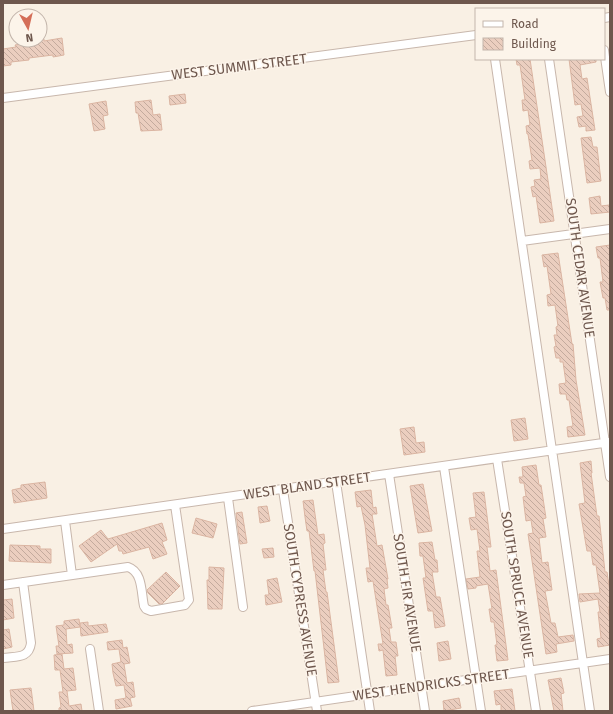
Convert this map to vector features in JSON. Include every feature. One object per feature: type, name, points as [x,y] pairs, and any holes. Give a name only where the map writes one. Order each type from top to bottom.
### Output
[{"type":"street","name":"WEST SUMMIT STREET","points":[[3,98],[475,35]]},
{"type":"street","points":[[605,57],[610,92]]},
{"type":"street","points":[[495,60],[590,711]]},
{"type":"street","name":"SOUTH CEDAR AVENUE","points":[[549,60],[607,443],[610,477]]},
{"type":"street","points":[[522,241],[610,229]]},
{"type":"street","name":"WEST BLAND STREET","points":[[3,529],[607,443]]},
{"type":"street","name":"SOUTH SPRUCE AVENUE","points":[[497,459],[536,711]]},
{"type":"street","points":[[444,467],[480,711]]},
{"type":"street","name":"SOUTH FIR AVENUE","points":[[390,474],[425,711]]},
{"type":"street","points":[[336,482],[370,711]]},
{"type":"street","name":"SOUTH CYPRESS AVENUE","points":[[283,490],[317,711]]},
{"type":"street","points":[[228,498],[243,607]]},
{"type":"street","points":[[3,584],[128,567],[138,573],[144,606],[146,609],[151,611],[185,605],[189,600],[175,505]]},
{"type":"street","points":[[65,521],[72,575]]},
{"type":"street","points":[[3,658],[23,655],[28,653],[30,648],[31,643],[23,582]]},
{"type":"street","points":[[90,648],[99,711]]},
{"type":"street","name":"WEST HENDRICKS STREET","points":[[252,711],[610,659]]},
{"type":"building","points":[[62,38],[64,55],[29,58],[29,60],[11,62],[11,65],[3,66],[3,49],[48,48],[48,40]]},
{"type":"building","points":[[516,60],[530,60],[554,221],[540,223],[536,196],[533,197],[531,187],[535,186],[534,180],[541,179],[540,168],[530,169],[529,161],[532,160],[526,126],[530,125],[528,110],[523,111],[522,100],[525,100],[520,65],[517,65]]},
{"type":"building","points":[[569,60],[596,60],[596,62],[580,65],[582,79],[587,78],[595,130],[586,131],[586,126],[579,127],[577,117],[583,116],[581,104],[575,105]]},
{"type":"building","points":[[185,94],[186,103],[170,105],[169,96]]},
{"type":"building","points":[[151,100],[153,115],[160,114],[162,130],[141,131],[138,113],[136,113],[135,102]]},
{"type":"building","points":[[106,101],[108,115],[103,116],[105,129],[94,131],[89,104]]},
{"type":"building","points":[[591,137],[593,147],[597,147],[601,181],[587,183],[581,138]]},
{"type":"building","points":[[600,196],[601,206],[609,205],[610,212],[591,214],[589,198]]},
{"type":"building","points":[[610,245],[610,310],[607,310],[600,282],[603,282],[600,258],[598,258],[596,247]]},
{"type":"building","points":[[558,253],[573,344],[576,380],[585,435],[568,437],[567,427],[573,426],[569,400],[567,400],[566,394],[560,394],[559,384],[566,383],[563,362],[560,362],[560,358],[556,358],[554,335],[557,335],[556,327],[558,326],[555,305],[548,306],[547,295],[551,294],[547,266],[544,267],[542,255]]},
{"type":"building","points":[[525,418],[528,439],[514,441],[511,420]]},
{"type":"building","points":[[414,427],[416,443],[424,442],[425,452],[404,455],[400,429]]},
{"type":"building","points":[[591,461],[591,473],[597,516],[599,516],[605,572],[607,572],[610,592],[610,607],[608,607],[610,622],[610,645],[598,647],[597,639],[601,638],[598,599],[580,602],[579,594],[600,593],[596,565],[593,565],[591,551],[587,551],[579,504],[585,503],[580,463]]},
{"type":"building","points":[[536,465],[539,485],[541,485],[546,518],[543,519],[546,537],[539,538],[542,563],[548,562],[552,590],[545,591],[551,623],[555,623],[558,637],[573,635],[574,641],[556,644],[557,652],[546,654],[528,534],[533,533],[531,520],[526,521],[523,497],[526,496],[524,483],[520,483],[519,477],[523,477],[522,467]]},
{"type":"building","points":[[45,482],[47,498],[14,503],[12,490],[21,488],[21,485]]},
{"type":"building","points":[[423,484],[432,531],[418,533],[410,486]]},
{"type":"building","points":[[371,490],[373,508],[376,507],[377,514],[372,514],[377,546],[382,545],[388,579],[388,588],[384,589],[386,605],[388,605],[392,628],[389,628],[391,642],[396,642],[398,656],[395,656],[397,675],[386,676],[383,650],[379,651],[378,644],[383,644],[373,581],[368,582],[366,568],[370,568],[365,525],[361,506],[357,507],[355,492]]},
{"type":"building","points":[[484,492],[491,547],[487,547],[490,571],[496,570],[508,660],[497,661],[495,645],[497,645],[494,622],[491,622],[489,609],[492,609],[488,584],[468,589],[466,579],[480,577],[477,551],[480,551],[477,529],[471,530],[469,518],[476,517],[473,493]]},
{"type":"building","points":[[313,500],[318,535],[324,534],[325,543],[323,544],[326,570],[323,570],[339,682],[328,683],[315,571],[303,501]]},
{"type":"building","points":[[267,506],[270,521],[260,523],[258,507]]},
{"type":"building","points":[[242,512],[247,543],[240,544],[236,513]]},
{"type":"building","points":[[196,518],[217,524],[213,538],[192,533]]},
{"type":"building","points":[[162,523],[167,540],[162,542],[167,554],[153,559],[149,547],[123,554],[122,551],[119,551],[117,544],[91,562],[79,546],[101,530],[108,539]]},
{"type":"building","points":[[432,542],[435,560],[437,560],[438,572],[432,572],[436,597],[440,597],[445,626],[435,628],[433,611],[428,611],[423,578],[426,578],[423,556],[420,556],[419,543]]},
{"type":"building","points":[[10,545],[40,546],[40,549],[51,549],[51,563],[9,561]]},
{"type":"building","points":[[273,548],[274,557],[264,558],[262,549]]},
{"type":"building","points":[[209,567],[224,568],[222,609],[208,609],[207,580],[209,580]]},
{"type":"building","points":[[166,572],[180,586],[162,604],[159,604],[147,590]]},
{"type":"building","points":[[277,578],[282,602],[266,605],[265,595],[269,595],[267,580]]},
{"type":"building","points":[[12,599],[14,618],[3,620],[3,600]]},
{"type":"building","points":[[79,619],[80,627],[66,629],[67,645],[72,644],[73,653],[57,654],[56,646],[59,646],[56,626],[64,625],[64,621]]},
{"type":"building","points":[[88,622],[88,626],[106,624],[108,632],[81,636],[80,623]]},
{"type":"building","points":[[9,629],[12,647],[3,649],[3,630]]},
{"type":"building","points":[[122,640],[123,648],[127,647],[130,663],[124,664],[127,683],[133,682],[135,697],[130,698],[132,706],[116,709],[115,700],[126,698],[124,685],[116,686],[113,673],[112,664],[121,662],[119,649],[108,650],[107,642]]},
{"type":"building","points":[[448,641],[451,659],[439,661],[437,643]]},
{"type":"building","points":[[62,654],[64,669],[73,668],[76,690],[67,691],[69,706],[81,704],[82,711],[59,711],[59,708],[61,707],[59,692],[63,692],[60,670],[55,670],[54,655]]},
{"type":"building","points":[[561,678],[564,693],[561,694],[563,711],[554,711],[548,680]]},
{"type":"building","points":[[31,688],[34,711],[13,711],[10,690]]},
{"type":"building","points":[[512,689],[515,711],[501,711],[501,704],[496,705],[494,691]]},
{"type":"building","points":[[459,698],[461,708],[444,711],[443,701]]}]
